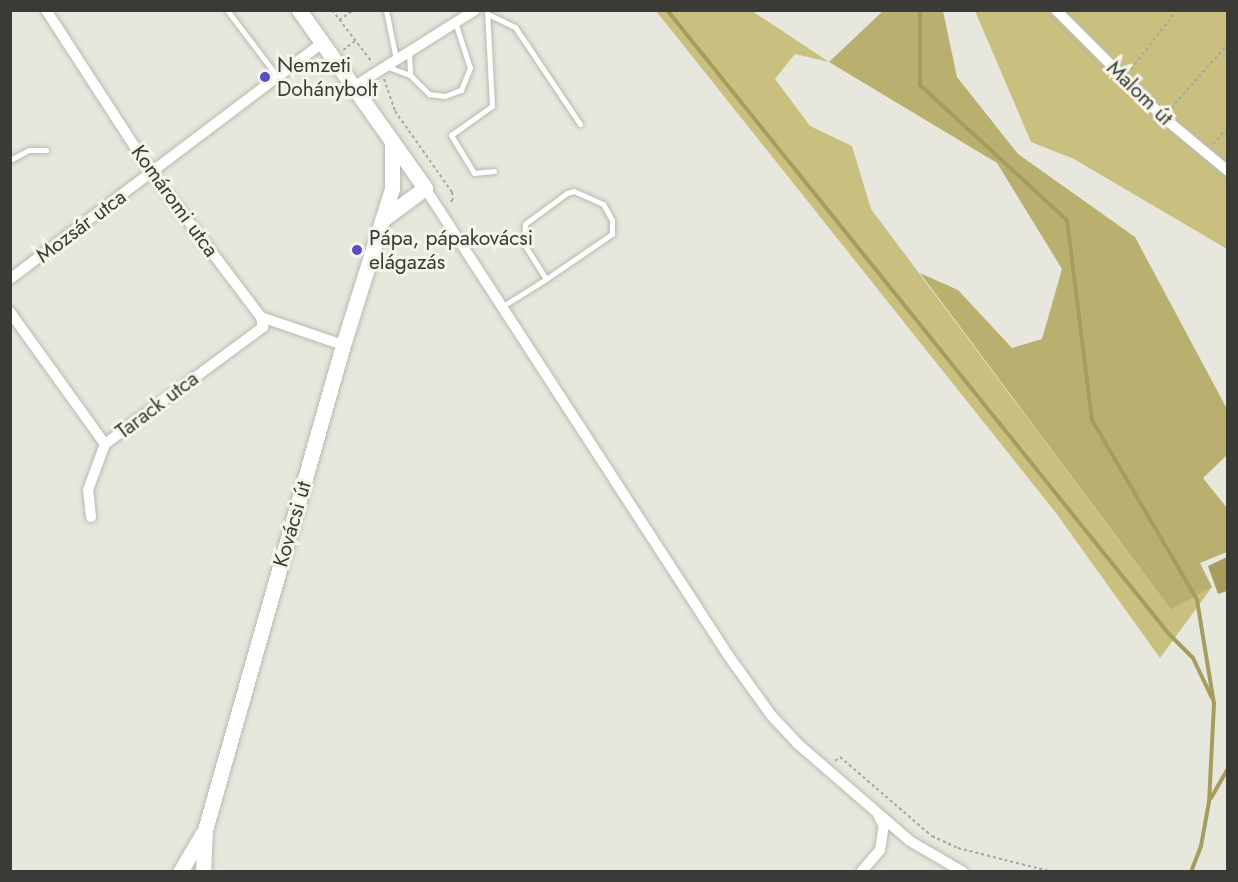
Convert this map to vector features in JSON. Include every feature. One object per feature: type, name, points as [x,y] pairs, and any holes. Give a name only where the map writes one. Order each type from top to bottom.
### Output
[{"type":"street","name":"Komáromi utca","points":[[46,10],[152,173],[261,317]]},
{"type":"street","points":[[299,10],[440,208],[728,655],[771,715],[826,769],[876,812],[927,853],[963,872]]},
{"type":"street","points":[[355,86],[475,10]]},
{"type":"street","name":"Malom út","points":[[1056,10],[1163,117],[1227,171]]},
{"type":"street","name":"Mozsár utca","points":[[10,279],[322,42]]},
{"type":"street","name":"Kovácsi út","points":[[203,872],[205,830],[343,345],[392,189],[393,141]]},
{"type":"street","points":[[392,189],[405,178],[422,183]]},
{"type":"street","points":[[383,219],[422,183]]},
{"type":"street","points":[[10,312],[105,444]]},
{"type":"street","points":[[261,317],[343,345]]},
{"type":"street","name":"Tarack utca","points":[[91,517],[88,490],[105,444],[263,327],[261,317]]},
{"type":"street","points":[[861,872],[875,858],[884,838],[884,826],[876,812]]},
{"type":"street","name":"Kovácsi út","points":[[180,872],[205,830]]},
{"type":"lane","points":[[227,10],[278,77]]},
{"type":"lane","points":[[386,10],[396,59]]},
{"type":"lane","points":[[489,13],[515,27],[580,124]]},
{"type":"lane","points":[[489,13],[492,106],[451,135],[474,173],[494,171]]},
{"type":"lane","points":[[408,51],[410,75],[420,88],[437,97],[454,94],[466,84],[469,58],[455,22]]},
{"type":"lane","points":[[382,69],[410,75]]},
{"type":"lane","points":[[10,160],[29,150],[46,150]]},
{"type":"lane","points":[[503,306],[546,279],[612,234],[612,220],[603,204],[574,191],[567,193],[525,224],[524,244],[546,279]]},
{"type":"path","points":[[332,10],[355,41],[382,69],[395,111],[452,192],[453,200],[440,208]]},
{"type":"path","points":[[339,20],[354,10]]},
{"type":"path","points":[[1124,78],[1177,10]]},
{"type":"path","points":[[333,57],[355,41]]},
{"type":"path","points":[[1163,117],[1227,44]]},
{"type":"path","points":[[1206,153],[1227,128]]},
{"type":"path","points":[[826,769],[840,757],[905,814],[950,844],[1053,872]]},
{"type":"shaded area","points":[[884,10],[943,11],[957,77],[1018,154],[1135,237],[1227,409],[1227,455],[1203,478],[1227,508],[1227,552],[1200,563],[1212,587],[1171,610],[920,273],[958,290],[1012,348],[1042,339],[1062,269],[997,163],[829,62]]},
{"type":"shaded area","points":[[656,11],[752,11],[829,62],[795,54],[775,79],[810,126],[852,146],[871,209],[1171,610],[1212,587],[1160,658],[1056,513]]},
{"type":"shaded area","points":[[975,11],[1227,11],[1227,249],[1074,159],[1031,142]]},
{"type":"shaded area","points":[[1227,557],[1227,591],[1218,594],[1208,566]]},
{"type":"waterway","points":[[667,10],[1168,633],[1193,658],[1212,698]]},
{"type":"waterway","points":[[920,10],[920,85],[1067,220],[1092,420],[1197,600],[1214,704],[1209,802],[1201,846],[1191,872]]},
{"type":"waterway","points":[[1211,798],[1228,768]]},
{"type":"place","name":"Nemzeti Dohánybolt","points":[[265,77]]},
{"type":"place","name":"Pápa, pápakovácsi elágazás","points":[[357,250]]}]
